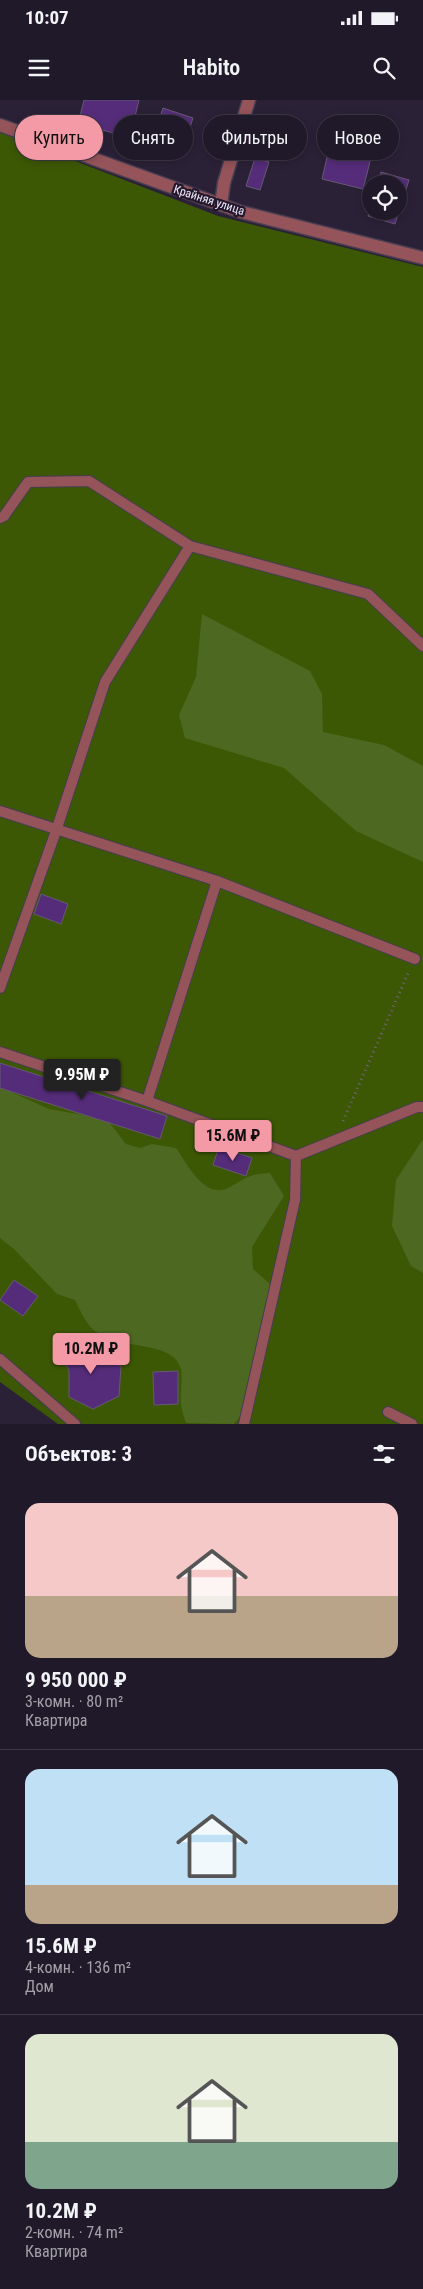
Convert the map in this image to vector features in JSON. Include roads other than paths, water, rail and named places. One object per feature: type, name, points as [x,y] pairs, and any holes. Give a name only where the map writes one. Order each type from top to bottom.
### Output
[{"type":"street","points":[[221,205],[224,183],[249,100]]},
{"type":"street","name":"Крайняя улица","points":[[0,126],[221,205],[423,258]]},
{"type":"lane","points":[[0,518],[4,516],[28,482],[88,481],[190,546],[368,594],[423,646]]},
{"type":"lane","points":[[0,988],[56,830],[105,682],[190,546]]},
{"type":"lane","points":[[0,811],[217,881],[415,959]]},
{"type":"lane","points":[[147,1101],[217,881]]},
{"type":"lane","points":[[0,1052],[147,1101],[296,1156],[417,1107],[423,1107]]},
{"type":"lane","points":[[244,1424],[295,1200],[296,1156]]},
{"type":"lane","points":[[0,1359],[75,1424]]},
{"type":"lane","points":[[388,1412],[412,1424]]}]
